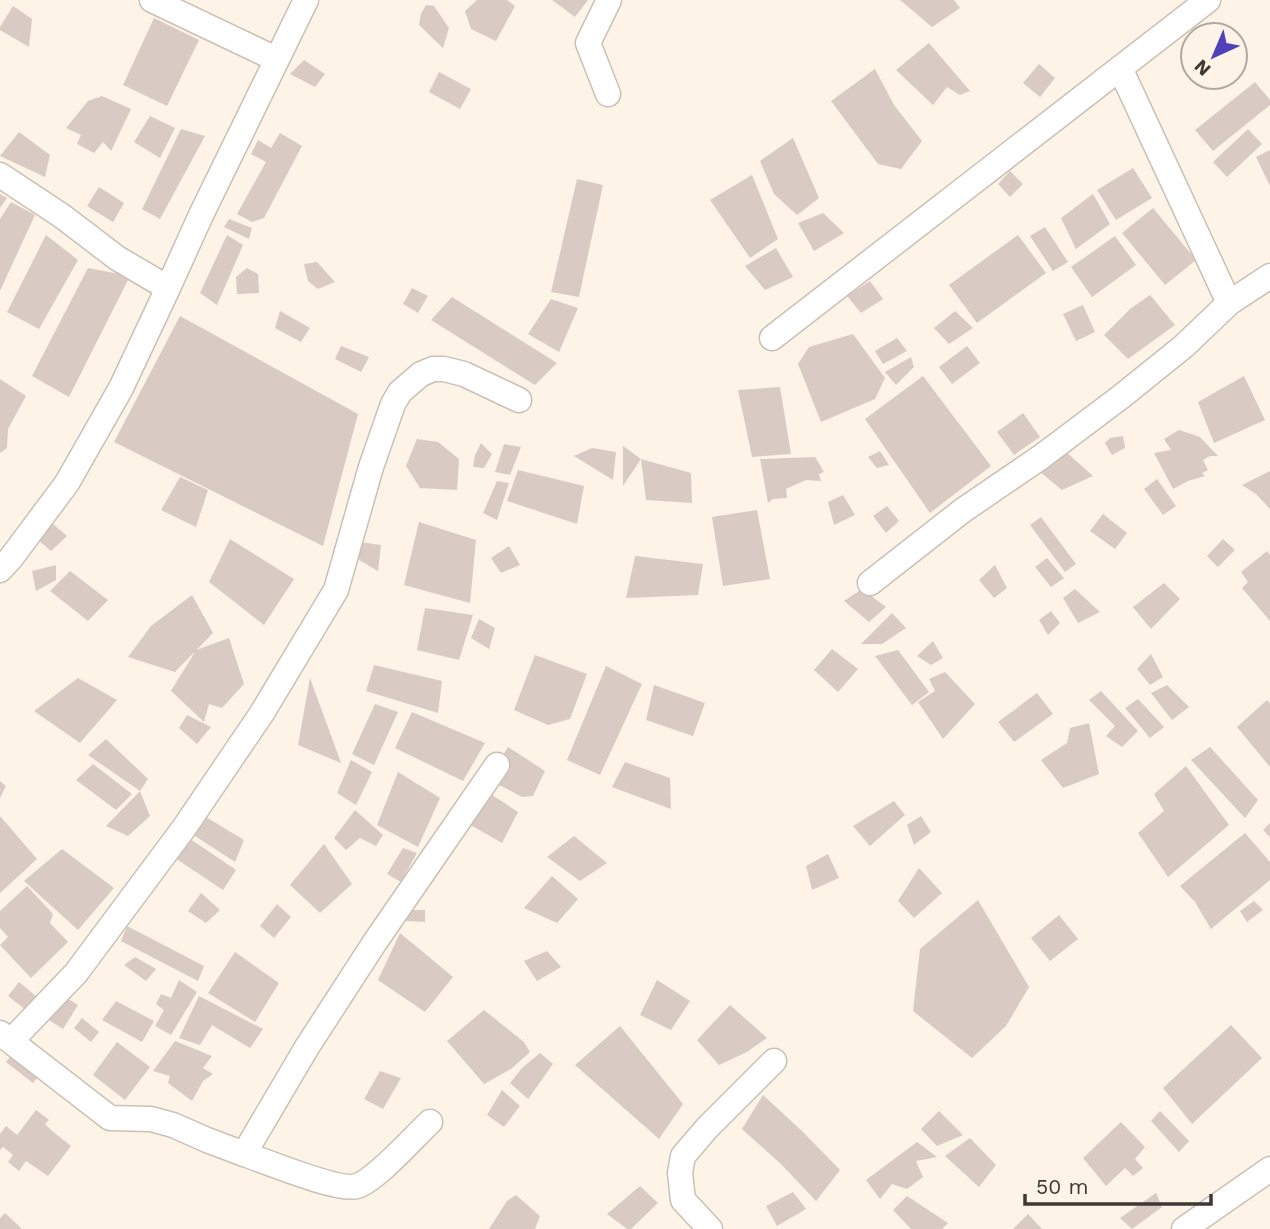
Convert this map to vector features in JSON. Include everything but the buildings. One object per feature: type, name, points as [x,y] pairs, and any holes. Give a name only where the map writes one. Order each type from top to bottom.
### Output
[{"type":"street","points":[[152,0],[276,59]]},
{"type":"street","points":[[4,559],[67,482],[121,387],[306,0]]},
{"type":"street","points":[[608,94],[588,43],[609,0]]},
{"type":"street","points":[[772,338],[1208,0]]},
{"type":"street","points":[[1120,68],[1229,303]]},
{"type":"street","points":[[0,175],[62,216],[117,258],[168,289]]},
{"type":"street","points":[[870,583],[962,511],[1041,457],[1122,396],[1184,346],[1229,303],[1270,276]]},
{"type":"street","points":[[430,1122],[370,1180],[355,1187],[334,1185],[244,1154],[173,1125],[151,1119],[110,1118],[5,1037],[76,973],[184,828],[262,713],[336,590],[371,467],[393,404],[400,392],[421,374],[433,369],[444,369],[464,374],[519,400]]},
{"type":"street","points":[[244,1154],[307,1047],[375,942],[498,765]]},
{"type":"street","points":[[710,1229],[683,1200],[680,1173],[684,1156],[707,1128],[774,1061]]},
{"type":"street","points":[[1184,1229],[1270,1169]]}]
